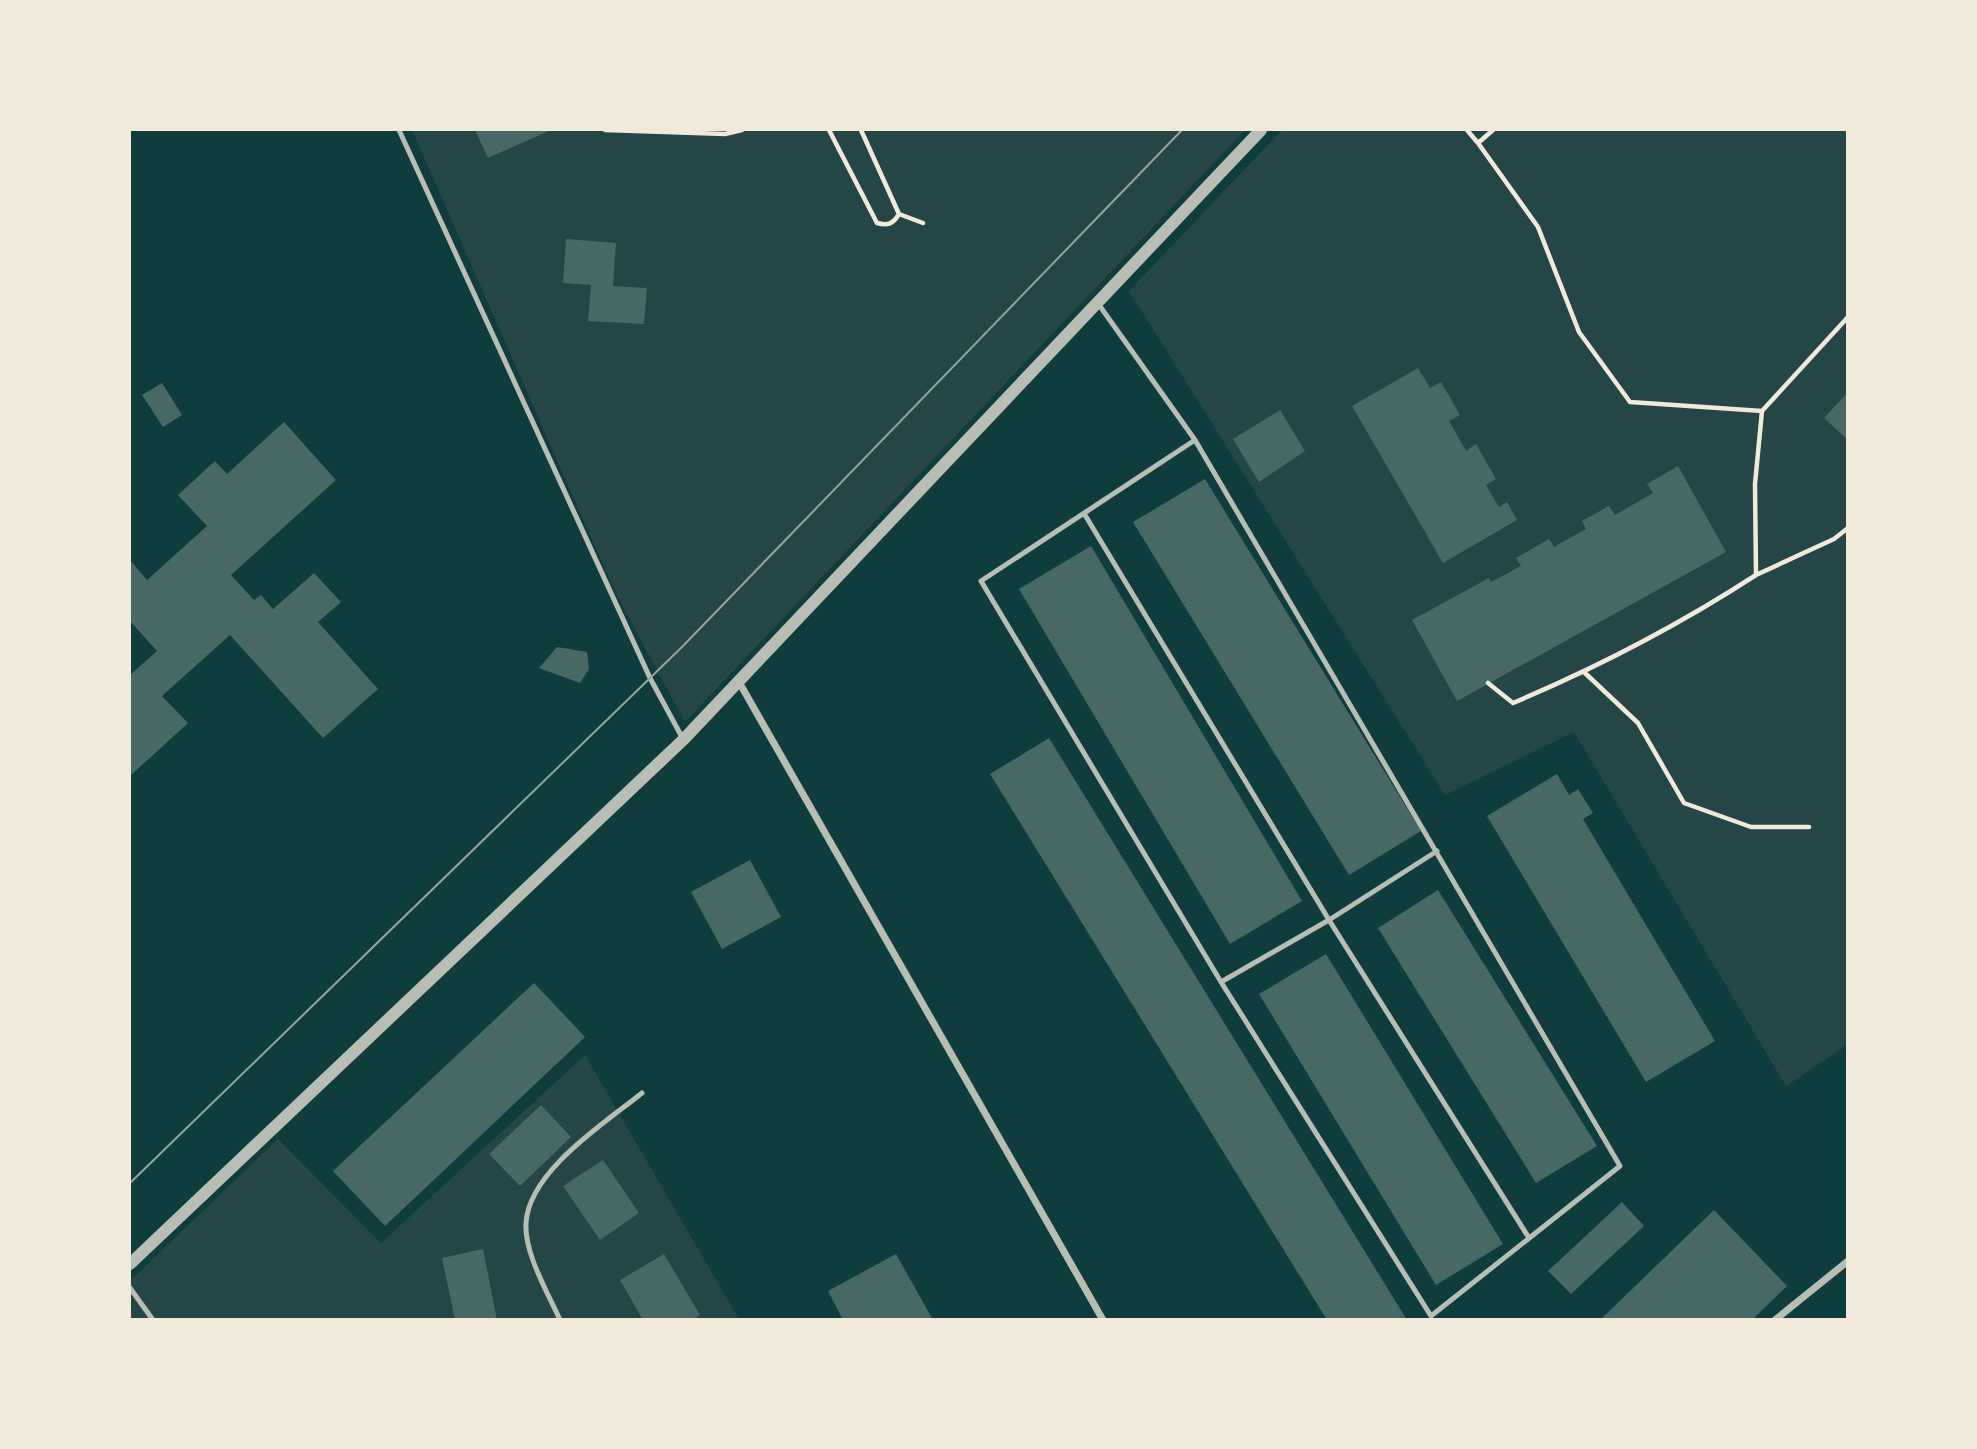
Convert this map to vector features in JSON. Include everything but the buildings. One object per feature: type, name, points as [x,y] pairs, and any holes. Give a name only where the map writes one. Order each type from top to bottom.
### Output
[{"type":"street","points":[[130,1264],[684,740],[1261,130]]},
{"type":"street","points":[[739,682],[1103,1320]]},
{"type":"street","points":[[1775,1320],[1847,1261]]},
{"type":"lane","points":[[399,130],[650,678],[684,740]]},
{"type":"lane","points":[[1097,302],[1195,440],[1620,1166],[1431,1316],[1222,982],[981,581],[1085,515],[1195,440]]},
{"type":"lane","points":[[1085,515],[1329,920],[1529,1238]]},
{"type":"lane","points":[[1222,982],[1329,920],[1437,851]]},
{"type":"lane","points":[[561,1320],[534,1262],[526,1223],[541,1183],[569,1151],[642,1093]]},
{"type":"lane","points":[[130,1288],[153,1320]]},
{"type":"path","points":[[605,130],[724,134],[742,130]]},
{"type":"path","points":[[829,130],[877,223],[886,225],[894,221],[899,214]]},
{"type":"path","points":[[861,130],[899,214],[923,223]]},
{"type":"path","points":[[1467,130],[1538,226],[1579,332],[1630,402],[1762,411]]},
{"type":"path","points":[[1478,143],[1493,130]]},
{"type":"path","points":[[1756,575],[1755,484],[1762,411],[1847,317]]},
{"type":"path","points":[[1488,684],[1513,704],[1585,673],[1696,614],[1756,575],[1834,539],[1847,528]]},
{"type":"path","points":[[1585,673],[1638,723],[1684,803],[1751,827],[1809,827]]},
{"type":"shaded area","points":[[412,130],[1245,130],[685,722],[615,592]]},
{"type":"shaded area","points":[[1282,130],[1847,130],[1847,1045],[1786,1086],[1574,732],[1445,795],[1129,291]]},
{"type":"shaded area","points":[[585,1055],[739,1319],[130,1319],[130,1281],[278,1139],[381,1243]]},
{"type":"tram line","points":[[130,1183],[682,647],[1182,130]]}]
